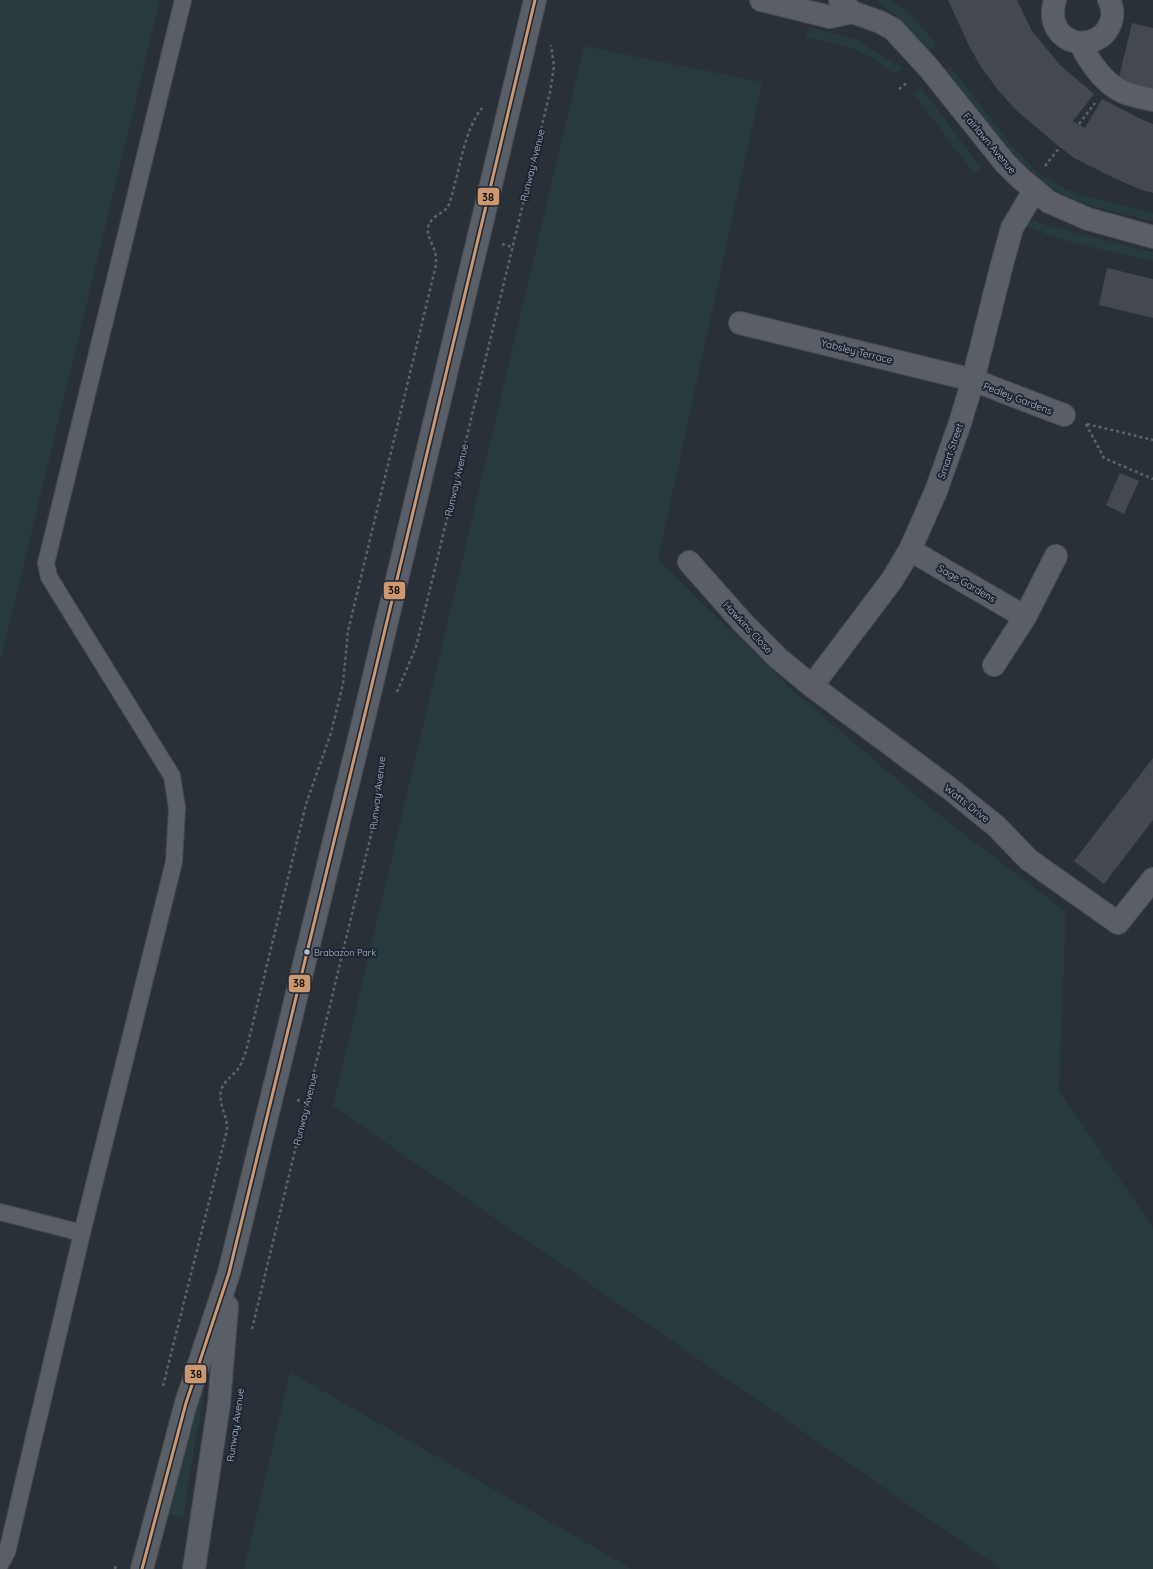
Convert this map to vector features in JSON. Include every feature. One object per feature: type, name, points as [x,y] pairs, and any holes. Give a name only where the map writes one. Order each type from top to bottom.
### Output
[{"type":"street","name":"Runway Avenue","points":[[142,1569],[186,1403],[229,1273],[363,722],[535,0]]},
{"type":"street","name":"Fairlawn Avenue","points":[[761,0],[830,17],[855,7],[892,29],[911,48],[1006,163],[1034,191],[1049,202],[1077,215],[1153,237]]},
{"type":"street","points":[[1050,3],[1052,17],[1059,32],[1072,41],[1080,43],[1089,42],[1099,38],[1106,32],[1111,23],[1112,13],[1109,0]]},
{"type":"street","points":[[1080,43],[1088,58],[1110,83],[1122,92],[1153,100]]},
{"type":"street","name":"Smart Street","points":[[812,686],[892,580],[910,550],[949,458],[973,380],[1012,228],[1034,191]]},
{"type":"street","name":"Yabsley Terrace","points":[[740,323],[973,380]]},
{"type":"street","name":"Pedley Gardens","points":[[973,380],[1064,415]]},
{"type":"street","name":"Sage Gardens","points":[[910,550],[1025,617]]},
{"type":"street","points":[[994,665],[1025,617],[1056,556]]},
{"type":"street","name":"Hawkins Close","points":[[689,562],[743,623],[779,659],[812,686]]},
{"type":"street","name":"Watts Drive","points":[[812,686],[955,793],[996,826],[1029,860],[1118,923],[1153,879]]},
{"type":"street","name":"Runway Avenue","points":[[194,1569],[219,1404],[229,1273]]},
{"type":"lane","points":[[0,1565],[7,1552],[82,1233],[174,862],[177,808],[172,776],[49,577],[46,563],[183,0]]},
{"type":"lane","points":[[0,1212],[82,1233]]},
{"type":"path","name":"Runway Avenue","points":[[395,698],[416,647],[550,92],[554,66],[551,44]]},
{"type":"path","points":[[163,1388],[227,1130],[227,1122],[221,1100],[224,1083],[237,1070],[244,1058],[306,804],[329,739],[343,684],[348,631],[436,265],[434,251],[428,237],[429,225],[431,220],[444,212],[448,206],[462,156],[476,115],[487,104]]},
{"type":"path","points":[[1045,166],[1060,147]]},
{"type":"path","points":[[1153,440],[1086,424],[1104,458],[1153,479]]},
{"type":"path","name":"Runway Avenue","points":[[250,1335],[375,820],[378,768]]},
{"type":"path","points":[[115,1569],[117,1561]]},
{"type":"green space","points":[[0,0],[160,0],[0,663]]},
{"type":"green space","points":[[877,0],[891,0],[908,12],[933,40],[935,46],[928,52],[909,28],[893,13],[879,4]]},
{"type":"green space","points":[[808,27],[857,40],[903,68],[896,75],[874,59],[851,48],[806,37]]},
{"type":"green space","points":[[584,46],[762,82],[658,560],[797,694],[933,810],[1066,912],[1059,1090],[1153,1228],[1153,1569],[1001,1569],[333,1106]]},
{"type":"green space","points":[[951,67],[1012,146],[1036,171],[1067,190],[1153,213],[1153,221],[1092,206],[1064,195],[1041,181],[1019,164],[942,71]]},
{"type":"green space","points":[[921,87],[981,168],[974,174],[913,93]]},
{"type":"green space","points":[[1036,221],[1045,225],[1153,252],[1153,261],[1070,241],[1038,231],[1022,224]]},
{"type":"green space","points":[[290,1372],[632,1569],[244,1569]]},
{"type":"green space","points":[[201,1387],[204,1391],[183,1518],[167,1514]]},
{"type":"building","points":[[948,0],[1017,0],[1032,31],[1060,65],[1094,94],[1073,121],[1085,128],[1102,99],[1153,124],[1153,193],[1116,179],[1074,158],[1017,111],[998,90],[981,67],[969,46]]},
{"type":"building","points":[[1132,23],[1153,28],[1153,90],[1118,81]]},
{"type":"building","points":[[1107,268],[1153,279],[1153,318],[1099,305]]},
{"type":"building","points":[[1120,473],[1139,481],[1124,514],[1106,505]]},
{"type":"building","points":[[1153,758],[1153,820],[1104,884],[1074,861]]},
{"type":"transit line","name":"38","points":[[142,1569],[186,1403],[229,1273],[363,722],[535,0]]},
{"type":"place","name":"Brabazon Park","points":[[307,952]]}]
